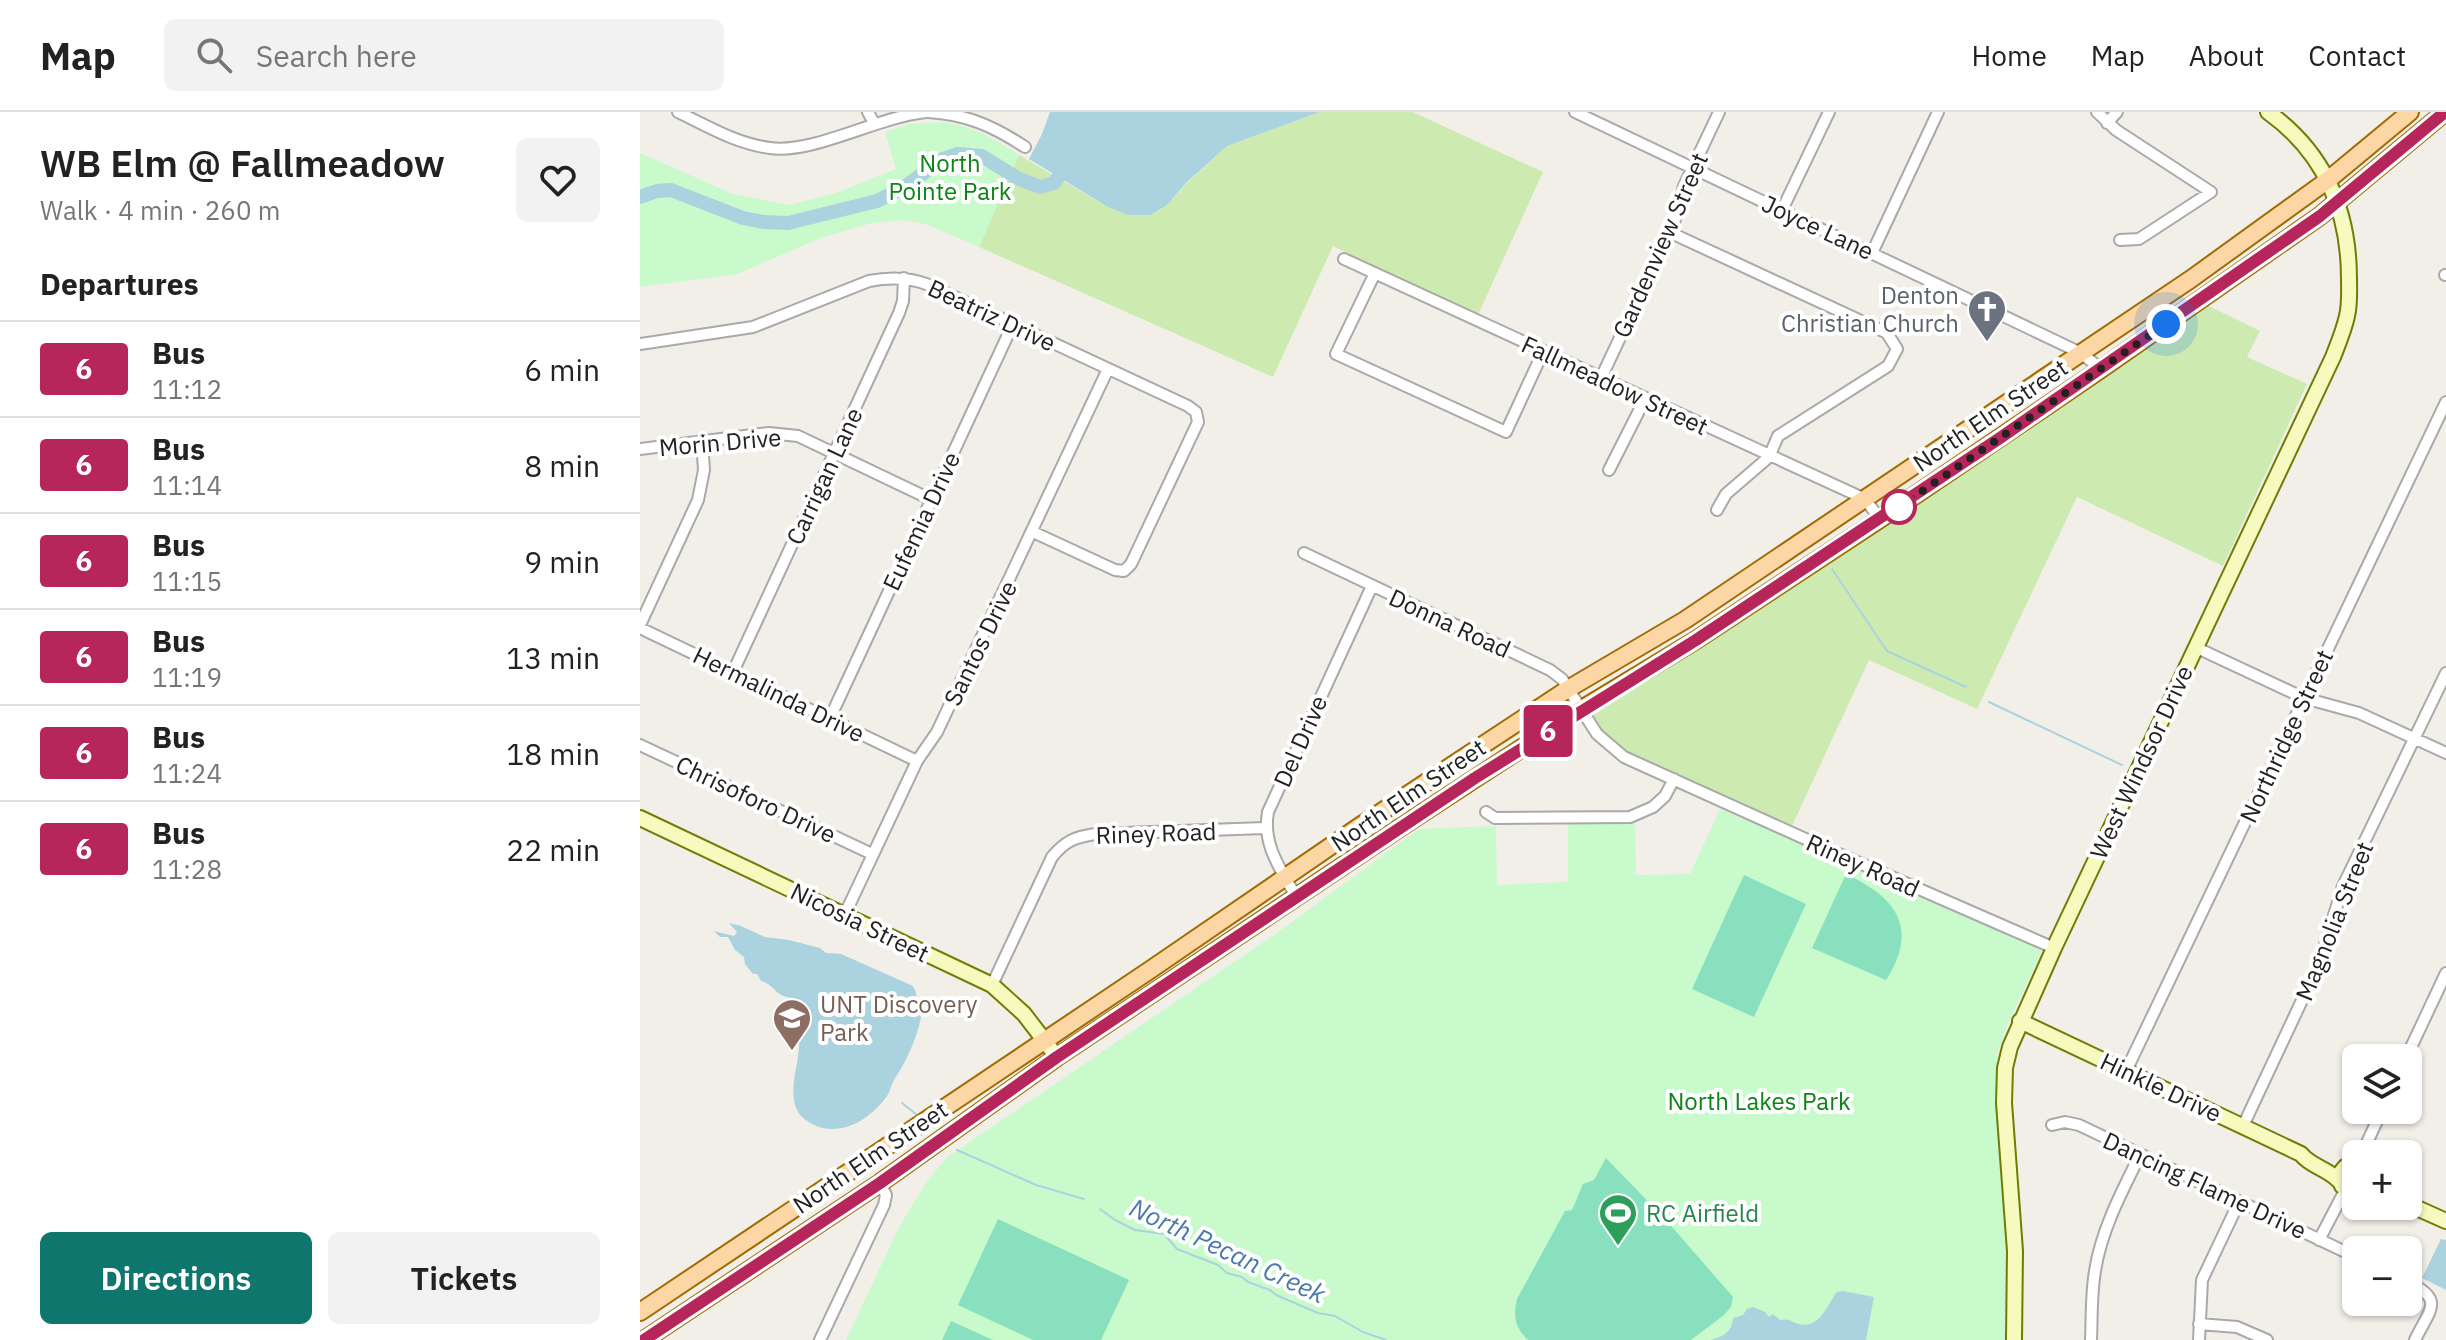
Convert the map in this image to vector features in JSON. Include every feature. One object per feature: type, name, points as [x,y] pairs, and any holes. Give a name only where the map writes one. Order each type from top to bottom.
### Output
[{"type":"main road","name":"North Elm Street","points":[[640,1312],[1285,877],[1568,689],[1685,620],[2191,279],[2328,180],[2410,112]]},
{"type":"main road","name":"North Elm Street","points":[[644,1340],[880,1183],[1057,1057],[1475,778],[1696,640],[2101,369],[2338,202],[2445,112]]},
{"type":"street","points":[[678,112],[736,140],[772,148],[807,145],[874,123],[927,112],[984,117],[1025,147]]},
{"type":"street","points":[[868,112],[874,123]]},
{"type":"street","name":"Joyce Lane","points":[[1575,112],[2081,353],[2101,369]]},
{"type":"street","name":"Gardenview Street","points":[[1601,378],[1669,232],[1684,186],[1719,112]]},
{"type":"street","points":[[1782,210],[1829,112]]},
{"type":"street","points":[[1872,253],[1938,112]]},
{"type":"street","points":[[2097,112],[2107,123],[2211,192],[2139,239],[2120,240]]},
{"type":"street","points":[[2107,123],[2117,112]]},
{"type":"street","name":"West Windsor Drive","points":[[2014,1340],[2015,1251],[2004,1076],[2010,1047],[2342,334],[2348,313],[2348,238],[2338,202],[2328,180],[2294,133],[2268,112]]},
{"type":"street","points":[[1669,232],[1887,333],[1897,349],[1888,366],[1778,436],[1769,457],[1726,494],[1717,510]]},
{"type":"street","name":"Fallmeadow Street","points":[[1344,259],[1865,499],[1880,519]]},
{"type":"street","points":[[1375,273],[1336,354],[1506,432],[1543,352]]},
{"type":"street","name":"Beatriz Drive","points":[[640,344],[753,327],[869,281],[886,277],[904,278],[929,285],[1196,412],[1198,422],[1131,564],[1124,571],[1115,570],[1033,532]]},
{"type":"street","name":"Carrigan Lane","points":[[733,672],[899,313],[904,278]]},
{"type":"street","name":"Eufemia Drive","points":[[830,718],[1013,324]]},
{"type":"street","name":"Santos Drive","points":[[845,914],[917,761],[937,732],[1108,369]]},
{"type":"street","points":[[1609,470],[1645,399]]},
{"type":"street","name":"Northridge Street","points":[[2126,1071],[2446,402]]},
{"type":"street","name":"Morin Drive","points":[[640,449],[784,433],[798,436],[930,499]]},
{"type":"street","points":[[640,626],[698,500],[704,470],[702,441]]},
{"type":"street","name":"Donna Road","points":[[1304,553],[1540,665],[1558,676],[1580,710]]},
{"type":"street","name":"Del Drive","points":[[1265,828],[1268,812],[1372,586]]},
{"type":"street","name":"Hermalinda Drive","points":[[640,626],[917,761]]},
{"type":"street","points":[[2195,647],[2304,698],[2359,713],[2446,753]]},
{"type":"street","name":"Magnolia Street","points":[[2243,1126],[2319,964],[2343,886],[2446,673]]},
{"type":"street","name":"Riney Road","points":[[1580,710],[1597,734],[1616,751],[2054,948]]},
{"type":"street","name":"Chrisoforo Drive","points":[[640,745],[872,854]]},
{"type":"street","points":[[1486,812],[1495,818],[1630,817],[1653,807],[1665,796],[1674,779]]},
{"type":"street","name":"Nicosia Street","points":[[640,818],[992,985],[1024,1014],[1057,1057]]},
{"type":"street","points":[[1265,828],[1275,861],[1297,898]]},
{"type":"street","name":"Riney Road","points":[[992,985],[1052,857],[1066,841],[1095,834],[1265,828]]},
{"type":"street","points":[[2413,1044],[2446,973]]},
{"type":"street","name":"Hinkle Drive","points":[[2020,1021],[2301,1154],[2307,1153],[2342,1168]]},
{"type":"street","name":"Dancing Flame Drive","points":[[2052,1125],[2065,1122],[2079,1125],[2342,1251]]},
{"type":"street","points":[[2091,1340],[2093,1279],[2098,1255],[2140,1155]]},
{"type":"street","points":[[820,1340],[884,1205],[886,1195],[880,1183]]},
{"type":"street","points":[[2319,1240],[2342,1192]]},
{"type":"street","points":[[2199,1340],[2202,1280],[2239,1202]]},
{"type":"street","points":[[2422,1210],[2446,1221]]},
{"type":"street","points":[[2415,1340],[2432,1305],[2428,1293],[2422,1290]]},
{"type":"street","points":[[2199,1324],[2237,1327],[2267,1340]]},
{"type":"green space","points":[[1320,112],[1413,112],[1543,172],[1478,315],[1333,246],[1273,377],[979,247],[1019,155],[1108,207],[1167,205],[1227,146]]},
{"type":"green space","name":"North Pointe Park","points":[[944,122],[983,134],[1019,155],[979,247],[926,224],[902,220],[872,223],[823,237],[737,274],[640,287],[640,153],[733,194],[789,205],[836,193],[896,169],[885,132],[909,124]]},
{"type":"green space","points":[[2207,305],[2260,331],[2247,357],[2307,384],[2223,566],[2077,497],[1977,709],[1869,660],[1791,828],[1632,757],[1605,738],[1591,719],[1592,711],[1900,512]]},
{"type":"green space","name":"North Lakes Park","points":[[1720,809],[2042,942],[2040,955],[2005,1030],[1997,1055],[1999,1135],[2007,1198],[2009,1340],[846,1340],[899,1227],[924,1186],[946,1158],[1274,935],[1419,829],[1496,826],[1497,885],[1568,882],[1568,823],[1635,821],[1636,875],[1690,874]]},
{"type":"green space","points":[[1846,874],[1878,893],[1897,916],[1901,944],[1886,980],[1812,948]]},
{"type":"green space","points":[[1744,875],[1806,904],[1754,1017],[1692,989]]},
{"type":"green space","name":"RC Airfield","points":[[1606,1158],[1666,1220],[1733,1297],[1731,1307],[1724,1315],[1691,1340],[1528,1340],[1520,1331],[1515,1316],[1517,1299],[1565,1211],[1572,1210],[1583,1184],[1594,1180]]},
{"type":"green space","points":[[998,1219],[1129,1280],[1101,1340],[1033,1340],[958,1305]]},
{"type":"green space","points":[[951,1321],[993,1340],[942,1340]]},
{"type":"water","points":[[1050,112],[1320,112],[1227,146],[1167,205],[1150,215],[1128,215],[1108,207],[1029,159]]},
{"type":"water","points":[[729,923],[765,937],[841,954],[913,986],[921,1018],[914,1042],[888,1094],[866,1117],[848,1126],[829,1129],[812,1124],[800,1115],[793,1093],[799,1041],[794,998],[779,994],[761,981],[745,964],[744,957],[735,950],[728,937],[720,937],[714,931],[734,936],[737,932]]},
{"type":"water","points":[[2441,1239],[2446,1240],[2446,1290],[2422,1278]]},
{"type":"water","points":[[1837,1292],[1874,1297],[1866,1340],[1710,1340],[1726,1333],[1733,1318],[1753,1307],[1780,1320],[1806,1325],[1812,1323],[1818,1320]]},
{"type":"waterway","points":[[640,197],[671,190],[743,218],[788,223],[877,201],[906,186],[943,159],[958,154],[982,156],[1017,178],[1040,187],[1054,183],[1069,163]]},
{"type":"waterway","points":[[1832,569],[1887,651],[1966,687]]},
{"type":"waterway","points":[[1989,702],[2122,765]]},
{"type":"waterway","name":"North Pecan Creek","points":[[902,1103],[916,1114]]},
{"type":"waterway","name":"North Pecan Creek","points":[[957,1150],[1036,1185],[1084,1199]]},
{"type":"waterway","name":"North Pecan Creek","points":[[1100,1209],[1135,1230],[1164,1234],[1177,1249],[1218,1265],[1227,1273],[1386,1340]]},
{"type":"bus line","name":"6","points":[[644,1340],[880,1183],[1057,1057],[1475,778],[1696,640],[2000,438],[2320,216],[2445,112]]},
{"type":"place","name":"Denton Christian Church","points":[[1987,343]]},
{"type":"place","name":"UNT Discovery Park","points":[[792,1052]]},
{"type":"place","name":"RC Airfield","points":[[1618,1247]]},
{"type":"route","points":[[1899,507],[2166,324]]}]
